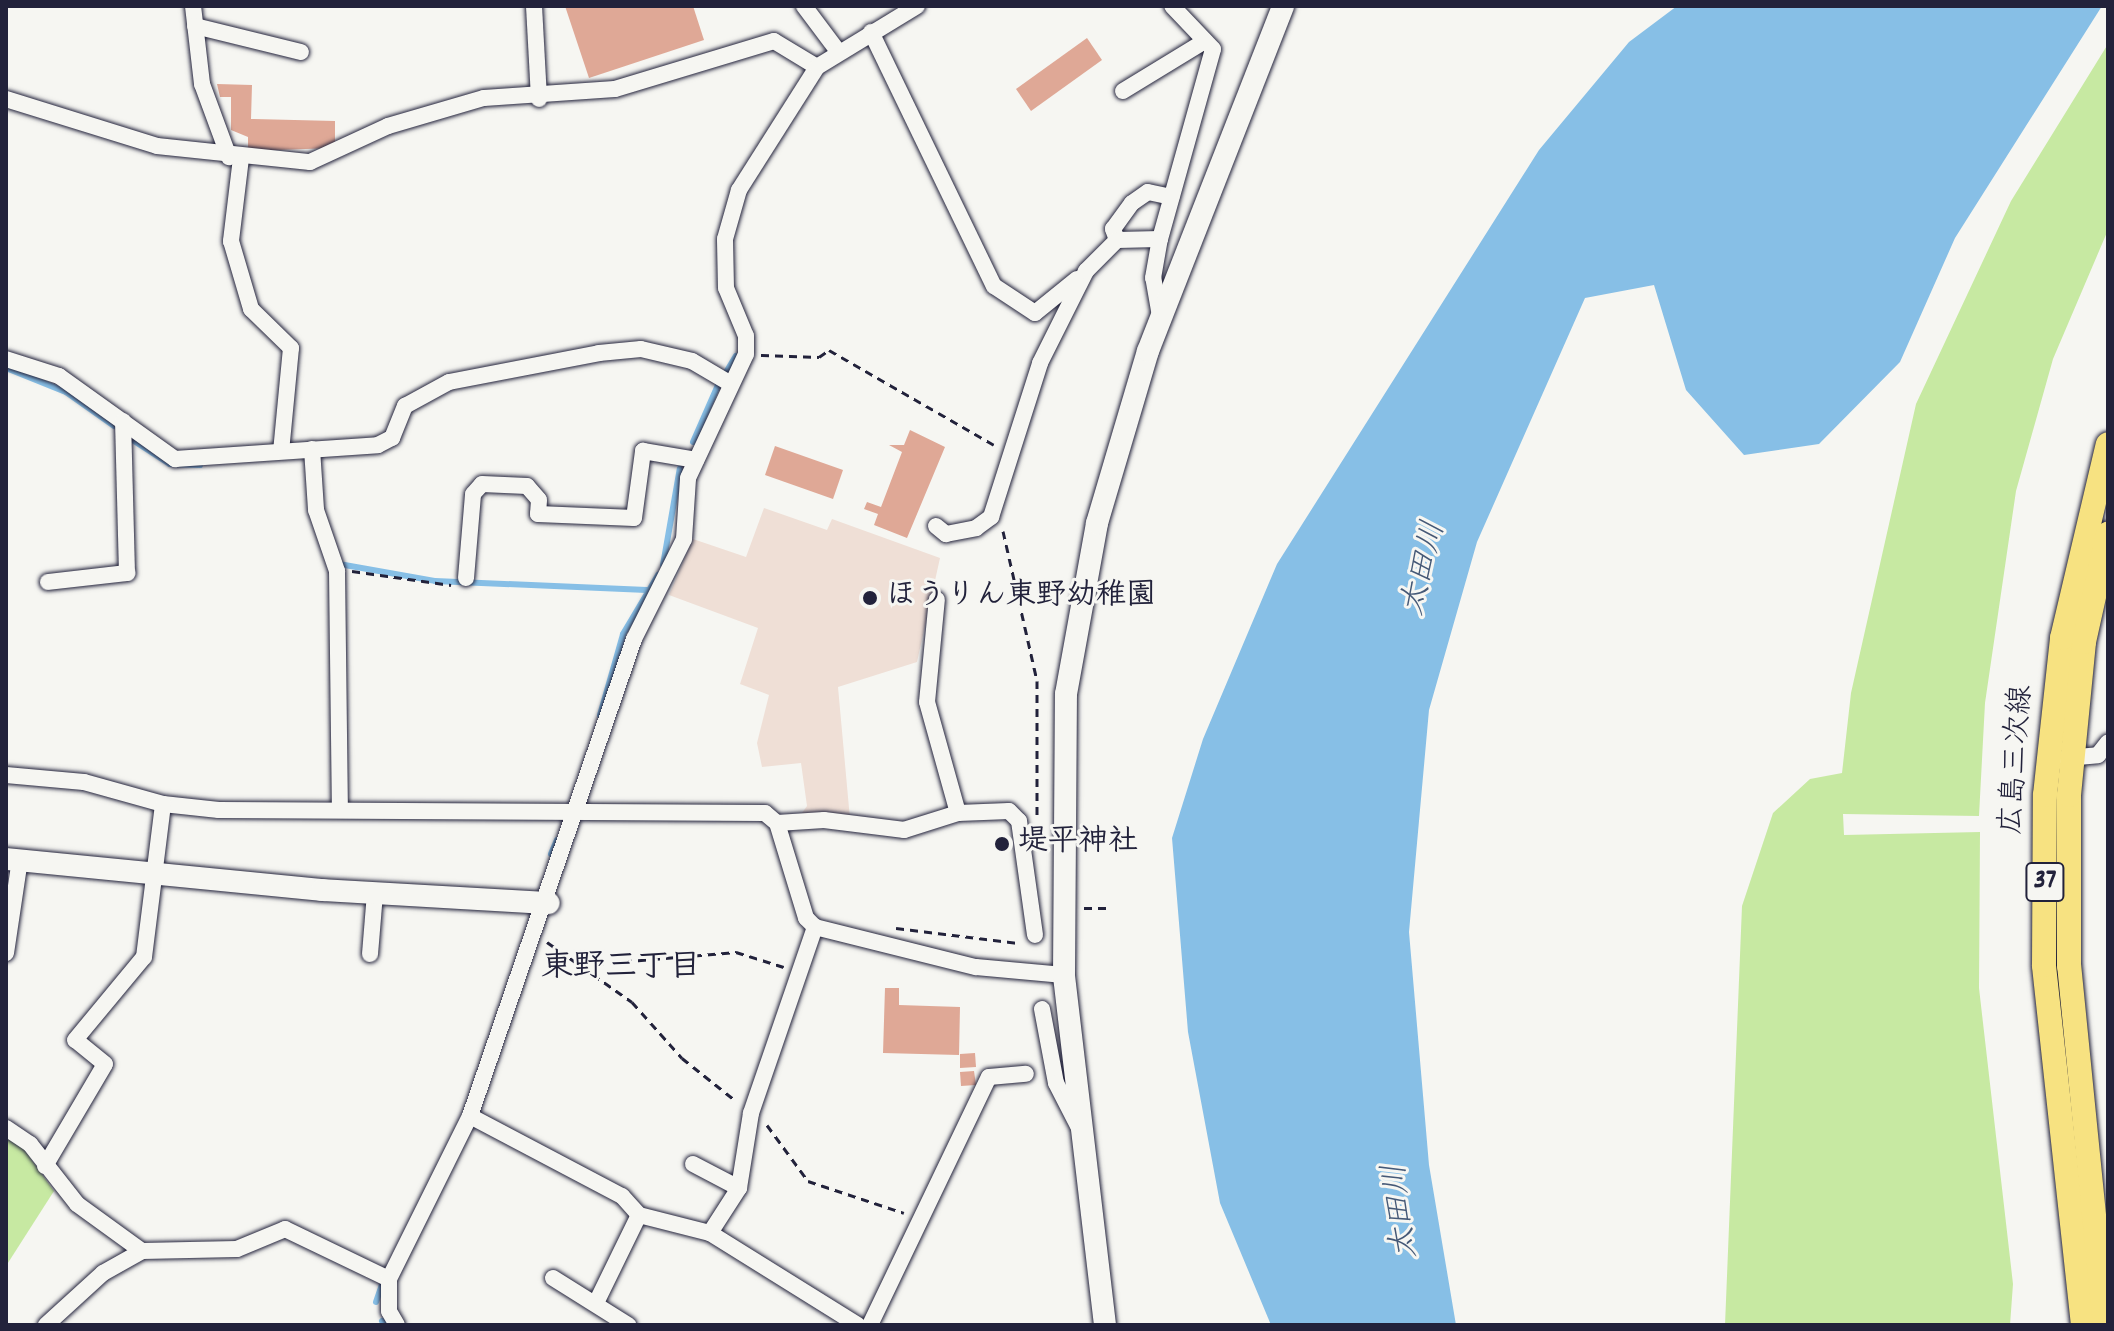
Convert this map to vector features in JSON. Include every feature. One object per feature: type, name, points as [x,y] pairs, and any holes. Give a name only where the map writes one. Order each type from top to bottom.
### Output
[{"type":"main road","name":"広島三次線","points":[[2105,1325],[2069,966],[2060,757],[2062,638],[2108,444]]},
{"type":"main road","name":"広島三次線","points":[[2083,1325],[2044,965],[2060,757],[2108,534]]},
{"type":"street","points":[[193,6],[202,84],[235,158],[231,241],[251,309],[291,348],[281,451]]},
{"type":"street","points":[[534,6],[539,99]]},
{"type":"street","points":[[804,6],[837,50]]},
{"type":"street","points":[[397,1325],[389,1279],[470,1116],[549,903],[634,639],[684,539],[683,501],[696,460],[746,354],[746,336],[726,288],[725,239],[739,190],[817,67],[837,50],[917,6]]},
{"type":"street","points":[[1160,316],[1153,278],[1160,239],[1213,49],[1172,6]]},
{"type":"street","points":[[1105,1325],[1079,1128],[1064,975],[1066,694],[1097,523],[1160,316],[1283,6]]},
{"type":"street","points":[[195,26],[301,52]]},
{"type":"street","points":[[871,32],[994,286],[1035,313],[1086,271],[1117,240],[1137,234],[1160,239]]},
{"type":"street","points":[[6,99],[157,146],[235,158],[310,162],[388,126],[484,98],[539,99],[615,89],[774,41],[817,67]]},
{"type":"street","points":[[1123,91],[1205,41]]},
{"type":"street","points":[[1117,240],[1113,229],[1132,203],[1148,192],[1171,197]]},
{"type":"street","points":[[936,526],[946,534],[976,528],[991,517],[1040,363],[1086,271]]},
{"type":"street","points":[[6,359],[59,376],[175,459],[378,445],[392,438],[405,406],[494,368],[641,349],[692,361],[731,384]]},
{"type":"street","points":[[48,582],[127,573],[123,421]]},
{"type":"street","points":[[312,449],[316,510],[337,571],[340,810]]},
{"type":"street","points":[[466,582],[473,494],[482,484],[527,486],[539,500],[538,514],[634,518],[643,451],[696,460]]},
{"type":"street","points":[[937,599],[927,702],[958,813]]},
{"type":"street","points":[[2060,757],[2098,755],[2108,742]]},
{"type":"street","points":[[6,775],[84,782],[163,804],[578,817],[747,810],[777,823],[824,820],[904,830],[958,813],[1009,811],[1019,821],[1032,894],[1035,935]]},
{"type":"street","points":[[45,1166],[105,1064],[75,1040],[144,957],[158,872],[163,804]]},
{"type":"street","points":[[777,823],[806,918],[815,927],[976,967],[1064,975]]},
{"type":"street","points":[[6,953],[13,859],[375,893],[549,903]]},
{"type":"street","points":[[1032,894],[1034,867]]},
{"type":"street","points":[[370,954],[375,893]]},
{"type":"street","points":[[710,1233],[739,1188],[751,1113],[815,927]]},
{"type":"street","points":[[1042,1009],[1056,1083],[1079,1128]]},
{"type":"street","points":[[870,1325],[918,1219],[989,1077],[1026,1074]]},
{"type":"street","points":[[470,1116],[622,1196],[639,1215],[710,1233],[858,1325]]},
{"type":"street","points":[[6,1128],[45,1166],[77,1204],[142,1251]]},
{"type":"street","points":[[693,1164],[739,1188]]},
{"type":"street","points":[[628,1325],[597,1311],[596,1303],[639,1215]]},
{"type":"street","points":[[46,1325],[103,1273],[142,1251],[237,1249],[285,1229],[389,1279]]},
{"type":"street","points":[[553,1278],[596,1303]]},
{"type":"path","points":[[746,354],[819,357],[829,350],[995,439],[993,454]]},
{"type":"path","points":[[991,517],[1002,526],[1037,681],[1042,733],[1037,822]]},
{"type":"path","points":[[337,571],[466,582]]},
{"type":"path","points":[[1069,907],[1109,908]]},
{"type":"path","points":[[882,927],[1013,943]]},
{"type":"path","points":[[537,936],[582,965],[751,1113],[808,1181],[918,1219]]},
{"type":"path","points":[[582,965],[736,952],[798,971]]},
{"type":"shaded area","points":[[764,508],[827,530],[832,519],[940,558],[917,662],[838,687],[850,819],[799,817],[807,806],[801,763],[762,767],[757,743],[769,695],[740,684],[758,628],[669,595],[693,539],[746,557]]},
{"type":"green space","points":[[2108,44],[2108,230],[2053,359],[2016,491],[1985,703],[1979,816],[1843,814],[1844,835],[1980,832],[1979,988],[2013,1284],[2010,1325],[1725,1325],[1742,906],[1773,813],[1810,779],[1842,773],[1851,693],[1916,404],[2011,201]]},
{"type":"green space","points":[[6,1138],[18,1141],[54,1191],[6,1266]]},
{"type":"water","name":"太田川","points":[[1677,6],[2102,6],[1955,238],[1900,362],[1819,444],[1744,455],[1686,390],[1654,285],[1585,298],[1477,542],[1429,710],[1409,932],[1429,1165],[1456,1325],[1271,1325],[1220,1203],[1188,1032],[1172,838],[1203,739],[1277,564],[1539,150],[1629,42]]},
{"type":"building","points":[[565,6],[693,6],[704,40],[589,78]]},
{"type":"building","points":[[1087,38],[1102,60],[1031,111],[1016,89]]},
{"type":"building","points":[[217,84],[252,85],[251,119],[335,121],[335,148],[248,151],[248,137],[231,130],[231,97],[220,97]]},
{"type":"building","points":[[910,430],[945,447],[907,538],[874,525],[878,514],[864,509],[867,502],[881,507],[902,452],[889,445],[904,445]]},
{"type":"building","points":[[775,446],[843,470],[833,499],[765,475]]},
{"type":"building","points":[[885,988],[899,988],[899,1005],[960,1007],[959,1055],[883,1053]]},
{"type":"building","points":[[975,1053],[976,1067],[960,1068],[960,1054]]},
{"type":"building","points":[[974,1071],[976,1085],[961,1086],[960,1072]]},
{"type":"waterway","points":[[725,374],[736,356]]},
{"type":"waterway","points":[[6,368],[66,392],[114,426]]},
{"type":"waterway","points":[[693,442],[718,385]]},
{"type":"waterway","points":[[131,439],[170,464],[200,465]]},
{"type":"waterway","points":[[663,565],[680,468]]},
{"type":"waterway","points":[[339,564],[435,581],[647,590]]},
{"type":"waterway","points":[[600,715],[623,634],[658,575]]},
{"type":"waterway","points":[[551,854],[557,840]]},
{"type":"waterway","points":[[376,1302],[383,1282]]},
{"type":"waterway","points":[[382,1321],[385,1324]]},
{"type":"place","name":"ほうりん東野幼稚園","points":[[870,598]]},
{"type":"place","name":"堤平神社","points":[[1002,844]]},
{"type":"district","name":"東野三丁目","points":[[621,969]]}]
